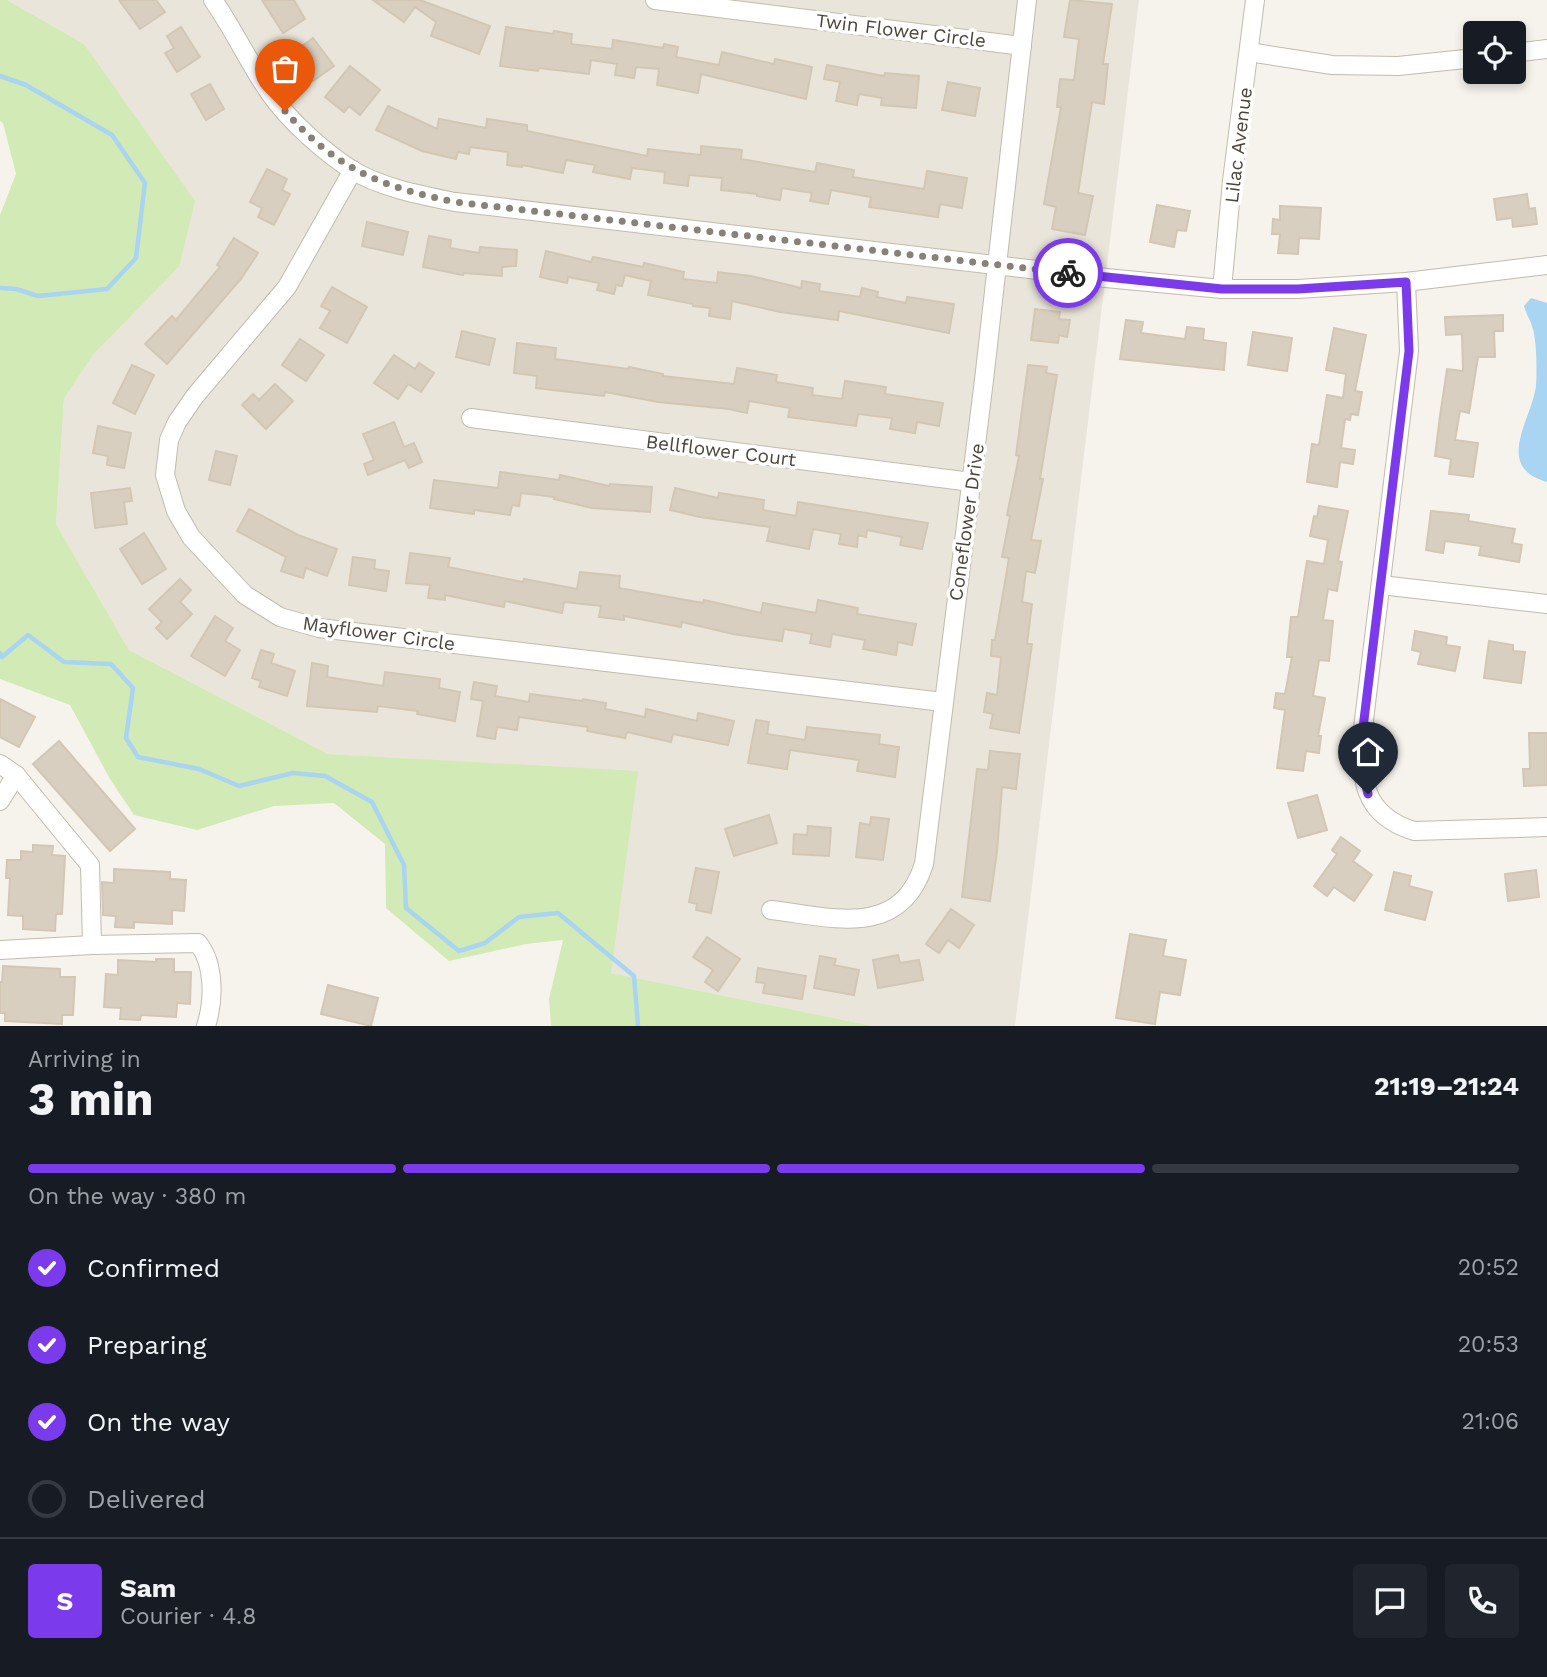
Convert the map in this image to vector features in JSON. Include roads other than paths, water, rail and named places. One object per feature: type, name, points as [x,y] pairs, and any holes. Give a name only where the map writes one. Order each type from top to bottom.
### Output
[{"type":"street","points":[[213,0],[271,94],[299,127],[353,170],[388,185],[455,202],[1106,278],[1222,289],[1298,289],[1406,282],[1547,265]]},
{"type":"street","name":"Twin Flower Circle","points":[[655,0],[1022,46]]},
{"type":"street","name":"Coneflower Drive","points":[[771,910],[857,919],[872,918],[900,904],[919,879],[924,864],[1027,0]]},
{"type":"street","name":"Lilac Avenue","points":[[1222,289],[1232,181],[1255,0]]},
{"type":"street","points":[[1526,52],[1547,49]]},
{"type":"street","points":[[1249,52],[1332,65],[1398,66],[1463,59]]},
{"type":"street","name":"Mayflower Circle","points":[[353,170],[286,287],[195,396],[177,422],[169,440],[165,475],[176,510],[191,537],[245,596],[280,617],[319,628],[943,702]]},
{"type":"street","points":[[1406,282],[1409,351],[1363,728],[1362,770],[1368,794],[1384,817],[1395,825],[1414,831],[1547,827]]},
{"type":"street","name":"Bellflower Court","points":[[471,418],[971,482]]},
{"type":"street","points":[[1381,585],[1547,604]]},
{"type":"street","points":[[0,764],[16,775],[90,865],[92,945]]},
{"type":"street","points":[[0,801],[16,775]]},
{"type":"street","points":[[0,950],[198,943],[207,958],[210,973],[212,994],[206,1026]]},
{"type":"water","points":[[1531,298],[1547,303],[1547,482],[1531,475],[1522,465],[1519,454],[1523,427],[1536,386],[1535,339],[1524,306]]},
{"type":"waterway","points":[[0,76],[26,85],[112,135],[145,183],[136,258],[107,289],[38,296],[16,289],[0,288]]},
{"type":"waterway","points":[[0,653],[2,657],[28,635],[64,662],[111,664],[133,688],[126,738],[138,757],[199,769],[239,786],[293,773],[325,776],[372,802],[404,865],[406,908],[459,951],[485,943],[519,917],[558,913],[634,976],[638,1026]]}]
